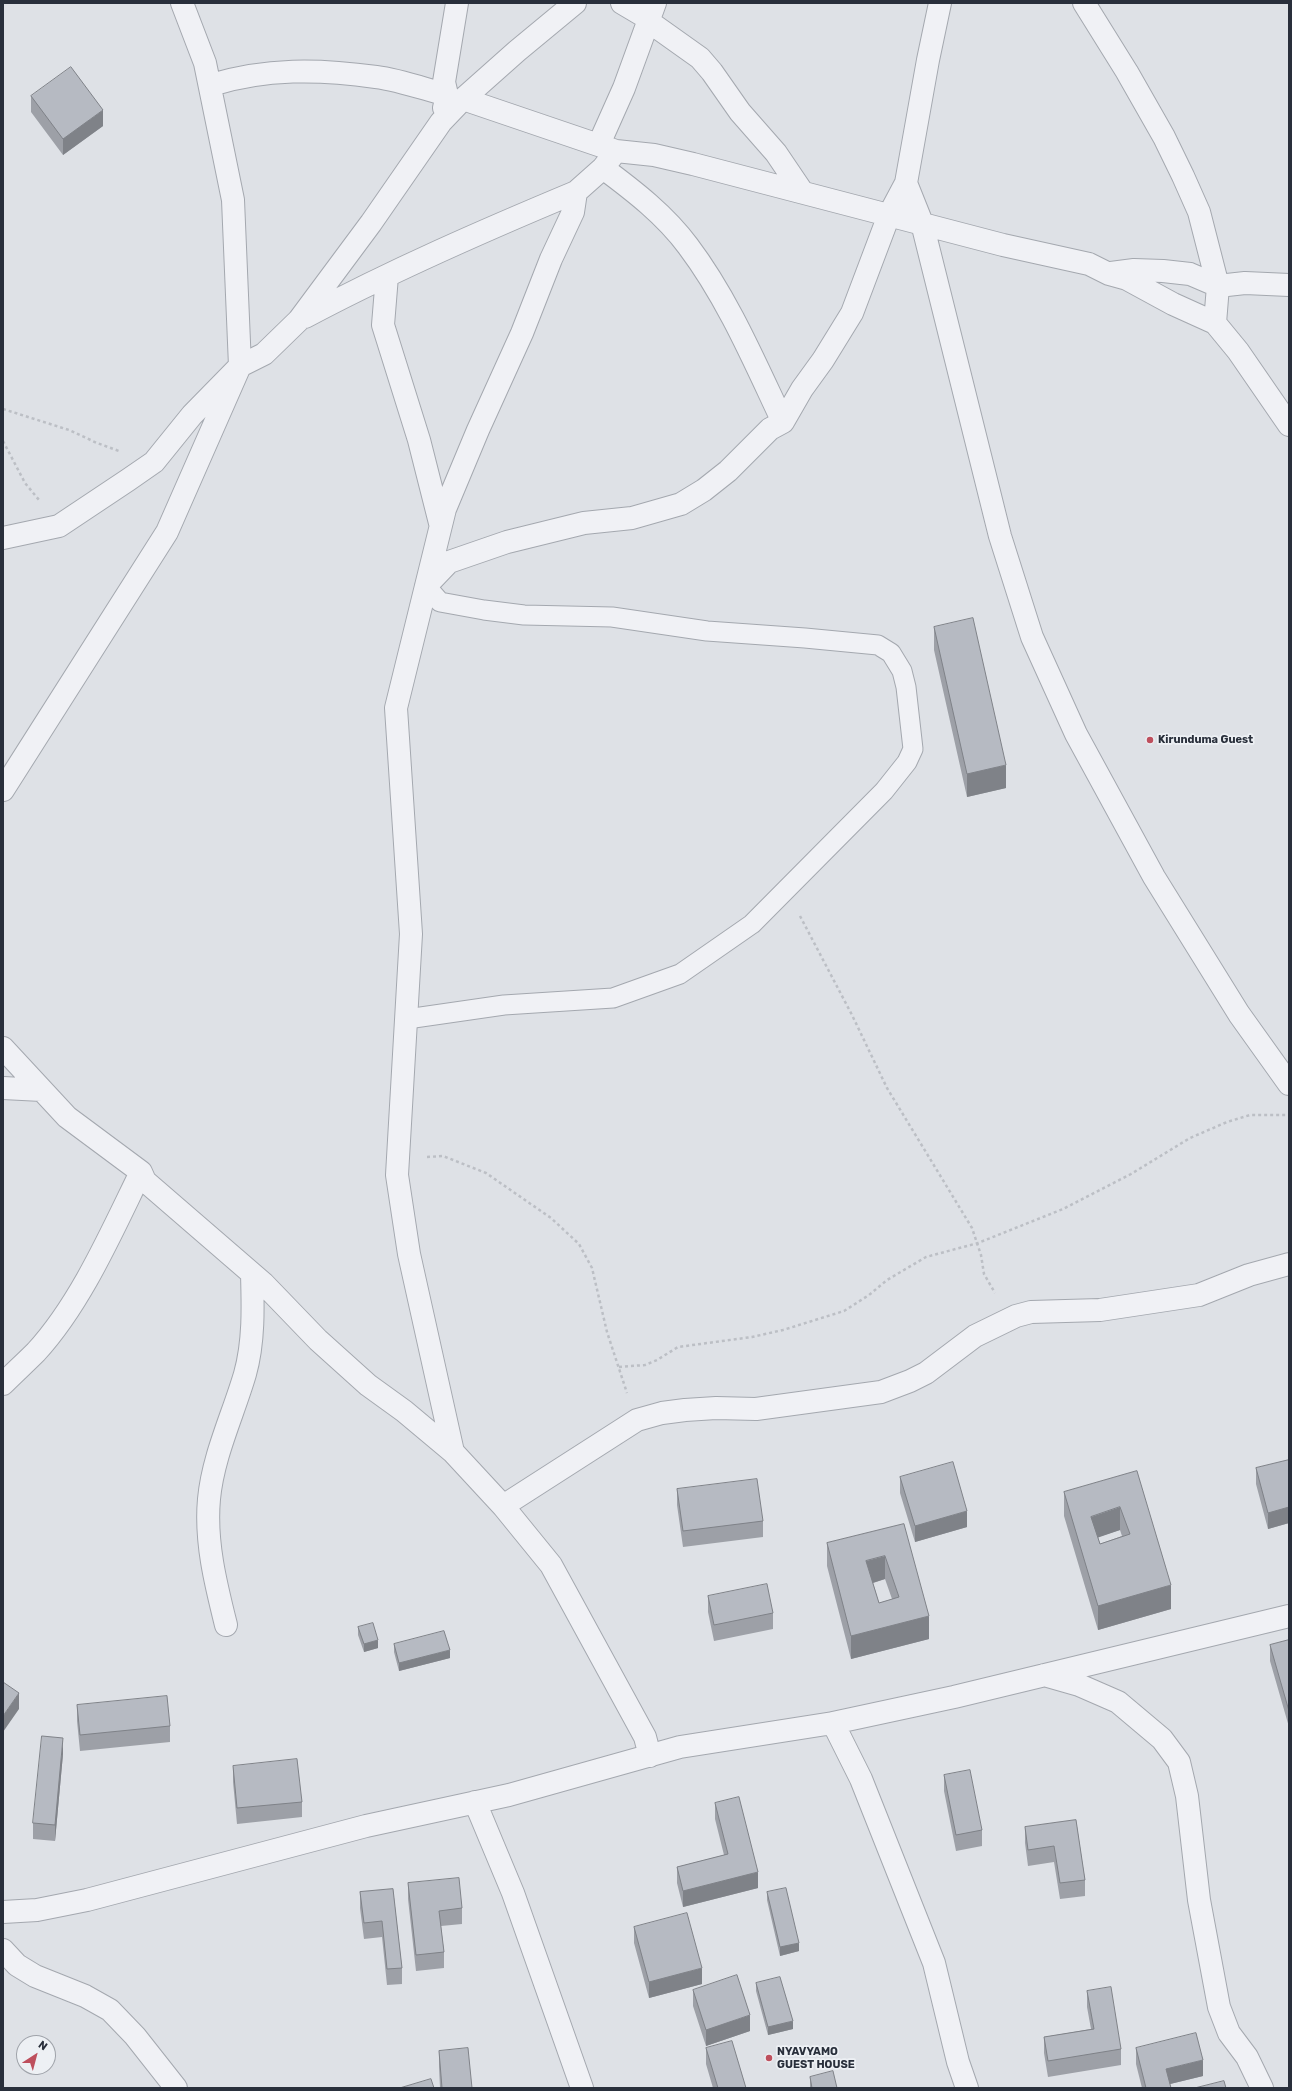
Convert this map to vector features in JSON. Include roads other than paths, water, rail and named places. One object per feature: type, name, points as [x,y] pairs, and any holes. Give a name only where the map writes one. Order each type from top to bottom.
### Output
[{"type":"street","points":[[3,790],[167,532],[240,366],[233,200],[214,108],[211,85],[205,63],[182,3]]},
{"type":"street","points":[[455,97],[444,82],[457,3]]},
{"type":"street","points":[[3,538],[59,526],[154,462],[192,415],[240,366],[264,354],[299,320],[371,223],[441,122],[455,97],[575,3]]},
{"type":"street","points":[[622,3],[651,14],[700,58],[712,72],[740,112],[776,153],[801,190]]},
{"type":"street","points":[[426,586],[448,562],[506,542],[584,523],[632,518],[681,504],[704,490],[728,471],[770,429],[783,422],[802,389],[823,360],[852,313],[889,215],[906,183],[928,60],[940,3]]},
{"type":"street","points":[[1084,3],[1127,72],[1183,176],[1198,212],[1218,286],[1216,323]]},
{"type":"street","points":[[299,320],[480,232],[576,192],[603,168],[624,88],[651,14]]},
{"type":"street","points":[[211,85],[238,76],[268,72],[299,71],[378,77],[455,97],[529,123],[608,148],[678,160],[801,190],[1003,245],[1089,264],[1109,274],[1127,280],[1173,304],[1216,323],[1289,425]]},
{"type":"street","points":[[603,168],[654,209],[687,245],[706,273],[728,312],[783,422]]},
{"type":"street","points":[[906,183],[922,223],[1000,536],[1032,636],[1076,734],[1154,877],[1239,1014],[1289,1084]]},
{"type":"street","points":[[453,1452],[409,1254],[397,1175],[411,934],[396,708],[440,523],[478,430],[522,333],[551,259],[573,212],[576,192]]},
{"type":"street","points":[[1109,274],[1134,270],[1190,274],[1218,286],[1245,283],[1289,285]]},
{"type":"street","points":[[387,276],[382,325],[419,440],[440,523]]},
{"type":"street","points":[[3,1048],[67,1117],[141,1172],[145,1181],[252,1274],[318,1340],[368,1385],[404,1411],[453,1452],[503,1506],[551,1565],[645,1738],[650,1756]]},
{"type":"street","points":[[3,1088],[42,1090]]},
{"type":"street","points":[[3,1384],[36,1352],[54,1329],[81,1288],[141,1172]]},
{"type":"street","points":[[503,1506],[637,1420],[662,1413],[685,1410],[716,1408],[756,1409],[881,1392],[895,1388],[926,1373],[975,1336],[1016,1316],[1031,1312],[1100,1310],[1198,1295],[1250,1275],[1289,1264]]},
{"type":"street","points":[[226,1625],[215,1583],[209,1539],[209,1499],[218,1452],[245,1372],[253,1323],[252,1274]]},
{"type":"street","points":[[3,1912],[37,1910],[87,1900],[366,1826],[509,1795],[680,1747],[833,1723],[954,1697],[1289,1616]]},
{"type":"street","points":[[1043,1675],[1080,1685],[1118,1702],[1162,1739],[1179,1762],[1187,1796],[1199,1900],[1219,2007],[1229,2033],[1247,2057],[1262,2088]]},
{"type":"street","points":[[833,1723],[861,1779],[934,1963],[958,2062],[967,2088]]},
{"type":"street","points":[[475,1802],[513,1893],[582,2088]]},
{"type":"street","points":[[3,1950],[17,1965],[35,1976],[85,1996],[110,2010],[135,2036],[176,2088]]},
{"type":"lane","points":[[406,1019],[504,1005],[613,998],[680,974],[752,924],[787,890],[884,791],[910,757],[913,744],[906,688],[902,671],[891,653],[878,645],[707,631],[612,617],[524,615],[484,610],[440,602],[426,586]]},
{"type":"place","name":"Kirunduma Guest","points":[[1150,740]]},
{"type":"place","name":"NYAVYAMO GUEST HOUSE","points":[[769,2058]]}]
